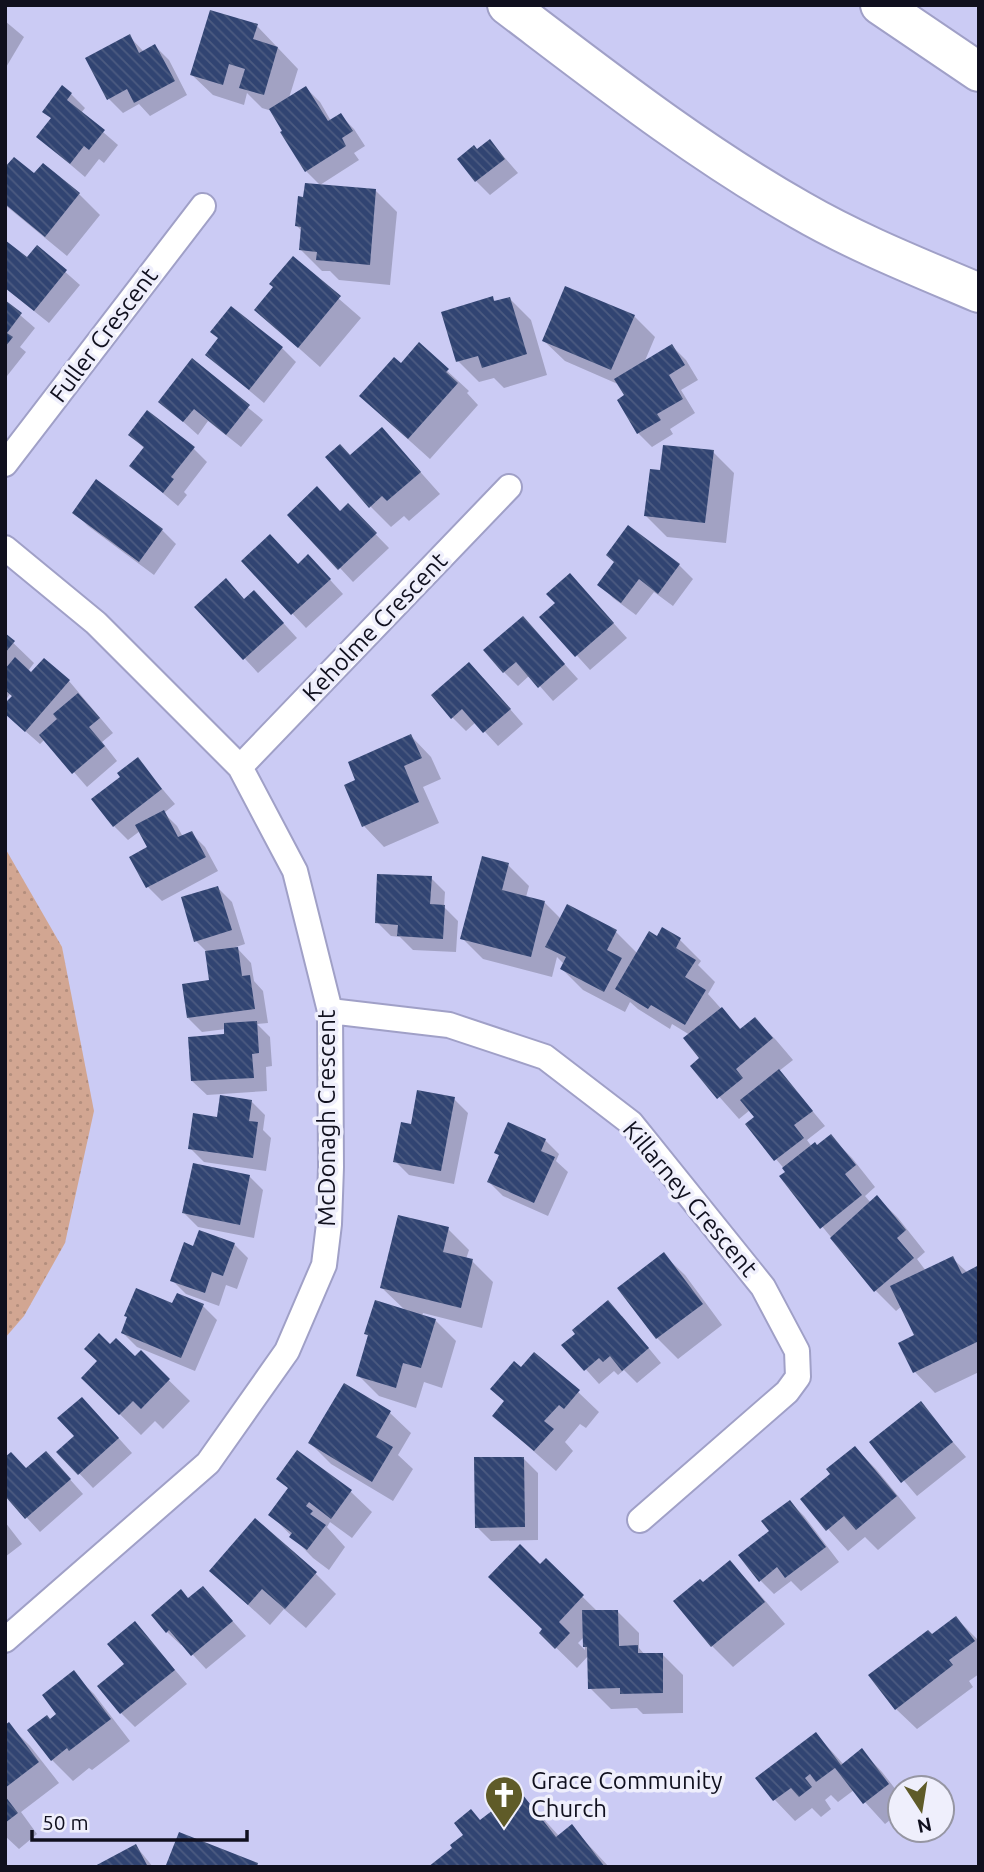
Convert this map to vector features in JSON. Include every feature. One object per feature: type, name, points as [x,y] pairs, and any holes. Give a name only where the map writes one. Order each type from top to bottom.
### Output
[{"type":"highway","points":[[507,5],[626,95],[800,211],[879,251],[979,293]]},
{"type":"highway","points":[[880,5],[979,72]]},
{"type":"street","name":"Fuller Crescent","points":[[5,464],[203,206]]},
{"type":"street","name":"Keholme Crescent","points":[[240,767],[509,487]]},
{"type":"street","name":"McDonagh Crescent","points":[[5,548],[96,623],[240,767],[295,871],[330,1011],[331,1167],[324,1265],[287,1351],[208,1463],[5,1640]]},
{"type":"street","name":"Killarney Crescent","points":[[330,1011],[450,1025],[545,1056],[631,1123],[763,1287],[797,1350],[798,1377],[788,1392],[640,1520]]},
{"type":"shaded area","points":[[5,848],[62,947],[94,1111],[65,1243],[24,1316],[5,1338]]},
{"type":"building","points":[[210,10],[258,24],[253,39],[278,47],[264,95],[239,88],[245,69],[229,64],[223,85],[190,75]]},
{"type":"building","points":[[130,34],[139,53],[155,44],[175,81],[134,103],[127,89],[107,100],[85,58]]},
{"type":"building","points":[[62,85],[72,93],[67,100],[105,130],[89,150],[84,146],[70,164],[36,137],[51,118],[42,112]]},
{"type":"building","points":[[306,86],[328,121],[341,113],[353,131],[342,138],[346,146],[305,172],[269,109]]},
{"type":"building","points":[[490,139],[505,159],[475,182],[457,159],[474,145],[477,149]]},
{"type":"building","points":[[14,157],[34,173],[43,163],[80,193],[45,237],[5,204],[5,167]]},
{"type":"building","points":[[305,183],[376,189],[370,265],[316,260],[317,252],[299,250],[301,227],[295,226],[298,196],[303,197]]},
{"type":"building","points":[[5,240],[27,257],[37,245],[67,270],[34,311],[5,288]]},
{"type":"building","points":[[293,256],[341,296],[298,348],[254,310],[273,287],[269,284]]},
{"type":"building","points":[[565,286],[635,315],[611,370],[542,341]]},
{"type":"building","points":[[493,296],[494,301],[510,297],[527,354],[482,368],[478,356],[456,362],[441,312]]},
{"type":"building","points":[[5,300],[22,313],[7,333],[13,337],[5,347]]},
{"type":"building","points":[[231,306],[283,347],[249,390],[205,355],[218,338],[210,332]]},
{"type":"building","points":[[419,342],[449,369],[446,372],[458,383],[408,439],[359,396],[394,357],[401,363]]},
{"type":"building","points":[[672,344],[685,365],[669,375],[683,399],[657,414],[661,420],[637,434],[617,400],[624,395],[614,379]]},
{"type":"building","points":[[192,358],[250,405],[226,435],[194,409],[183,422],[158,402]]},
{"type":"building","points":[[147,410],[195,447],[171,477],[174,479],[163,493],[129,466],[144,447],[128,435]]},
{"type":"building","points":[[382,427],[421,472],[387,501],[382,496],[369,508],[325,457],[340,444],[350,455]]},
{"type":"building","points":[[663,445],[714,450],[705,523],[644,516],[650,469],[660,470]]},
{"type":"building","points":[[96,479],[163,529],[139,562],[72,513]]},
{"type":"building","points":[[317,486],[340,511],[348,503],[377,533],[338,570],[287,515]]},
{"type":"building","points":[[628,525],[680,564],[658,594],[639,579],[621,603],[597,585],[614,562],[606,555]]},
{"type":"building","points":[[270,534],[298,564],[308,554],[331,579],[291,615],[241,561]]},
{"type":"building","points":[[570,573],[614,623],[575,657],[539,617],[555,603],[546,594]]},
{"type":"building","points":[[226,578],[244,599],[254,590],[284,623],[243,660],[194,607]]},
{"type":"building","points":[[523,616],[565,664],[538,688],[516,662],[503,673],[483,650]]},
{"type":"building","points":[[5,633],[15,641],[5,653]]},
{"type":"building","points":[[15,657],[31,672],[44,658],[70,680],[25,732],[5,714],[5,703],[12,696],[5,690],[5,669]]},
{"type":"building","points":[[469,662],[511,709],[483,733],[462,709],[451,719],[431,695]]},
{"type":"building","points":[[78,693],[100,718],[89,727],[105,746],[72,774],[39,735],[57,719],[53,714]]},
{"type":"building","points":[[411,734],[422,758],[404,766],[419,802],[362,827],[344,785],[355,780],[348,762]]},
{"type":"building","points":[[138,757],[162,789],[113,827],[91,799],[120,777],[117,773]]},
{"type":"building","points":[[164,810],[178,837],[192,831],[206,857],[146,888],[129,857],[147,847],[135,825]]},
{"type":"building","points":[[482,856],[509,863],[502,890],[545,901],[531,957],[460,939]]},
{"type":"building","points":[[377,874],[432,876],[430,904],[445,905],[443,939],[397,936],[398,925],[375,923]]},
{"type":"building","points":[[218,886],[232,930],[194,942],[181,897]]},
{"type":"building","points":[[567,904],[617,930],[607,950],[622,958],[604,992],[560,969],[566,957],[545,947]]},
{"type":"building","points":[[662,927],[681,938],[676,948],[696,960],[685,977],[706,990],[685,1025],[651,1005],[648,1009],[615,989],[649,931],[657,936]]},
{"type":"building","points":[[238,947],[242,976],[250,975],[255,1009],[187,1018],[182,984],[209,980],[205,951]]},
{"type":"building","points":[[722,1007],[740,1029],[755,1017],[773,1038],[736,1069],[743,1078],[717,1099],[690,1066],[699,1058],[683,1038]]},
{"type":"building","points":[[257,1021],[259,1053],[252,1054],[254,1078],[191,1081],[188,1037],[224,1034],[224,1023]]},
{"type":"building","points":[[779,1069],[813,1111],[794,1125],[804,1138],[774,1161],[745,1124],[754,1117],[740,1100]]},
{"type":"building","points":[[417,1090],[455,1097],[441,1171],[393,1162],[401,1122],[411,1124]]},
{"type":"building","points":[[220,1095],[252,1100],[249,1121],[258,1122],[253,1158],[188,1149],[193,1113],[217,1117]]},
{"type":"building","points":[[508,1122],[546,1139],[541,1151],[555,1157],[534,1203],[487,1182],[499,1155],[494,1153]]},
{"type":"building","points":[[831,1134],[856,1165],[845,1174],[862,1195],[820,1229],[779,1176],[785,1172],[782,1168],[815,1142],[817,1145]]},
{"type":"building","points":[[193,1163],[250,1175],[240,1225],[182,1213]]},
{"type":"building","points":[[877,1195],[906,1230],[897,1238],[914,1258],[874,1292],[830,1238]]},
{"type":"building","points":[[398,1215],[449,1227],[443,1252],[473,1259],[461,1308],[380,1288]]},
{"type":"building","points":[[199,1230],[235,1243],[223,1276],[212,1272],[205,1293],[170,1281],[184,1242],[193,1246]]},
{"type":"building","points":[[664,1252],[703,1304],[656,1339],[617,1288]]},
{"type":"building","points":[[953,1256],[962,1274],[979,1265],[979,1341],[913,1373],[898,1343],[914,1335],[890,1286]]},
{"type":"building","points":[[136,1288],[172,1303],[177,1293],[204,1304],[181,1358],[121,1333],[127,1317],[124,1316]]},
{"type":"building","points":[[375,1300],[436,1319],[421,1368],[403,1363],[396,1388],[356,1376],[368,1335],[364,1334]]},
{"type":"building","points":[[608,1300],[649,1348],[622,1371],[610,1356],[603,1362],[599,1358],[584,1371],[561,1345],[575,1334],[572,1330]]},
{"type":"building","points":[[99,1333],[110,1344],[116,1338],[135,1356],[141,1350],[170,1379],[141,1409],[133,1401],[119,1415],[81,1378],[97,1361],[84,1349]]},
{"type":"building","points":[[534,1352],[580,1390],[564,1409],[559,1405],[544,1421],[554,1429],[534,1451],[492,1416],[504,1401],[490,1389],[514,1361],[521,1367]]},
{"type":"building","points":[[344,1383],[391,1411],[376,1437],[393,1447],[372,1482],[308,1443]]},
{"type":"building","points":[[82,1397],[119,1438],[78,1475],[56,1452],[74,1436],[57,1418]]},
{"type":"building","points":[[921,1401],[953,1442],[901,1483],[869,1442]]},
{"type":"building","points":[[855,1446],[897,1496],[856,1530],[844,1516],[826,1531],[800,1499],[830,1474],[826,1469]]},
{"type":"building","points":[[297,1450],[352,1490],[331,1519],[309,1502],[306,1506],[313,1511],[310,1514],[326,1525],[307,1550],[289,1537],[292,1533],[268,1515],[288,1488],[276,1479]]},
{"type":"building","points":[[46,1451],[71,1479],[25,1519],[5,1496],[5,1457],[11,1452],[26,1468]]},
{"type":"building","points":[[474,1457],[524,1457],[525,1527],[475,1528]]},
{"type":"building","points":[[790,1500],[826,1547],[785,1578],[777,1567],[759,1582],[738,1555],[769,1531],[761,1521]]},
{"type":"building","points":[[255,1518],[317,1572],[285,1609],[262,1589],[248,1605],[209,1571]]},
{"type":"building","points":[[520,1544],[540,1564],[546,1558],[584,1595],[559,1622],[570,1633],[555,1649],[539,1633],[542,1629],[488,1577]]},
{"type":"building","points":[[730,1560],[765,1602],[711,1647],[673,1601]]},
{"type":"building","points":[[203,1586],[233,1621],[191,1656],[169,1630],[166,1633],[151,1615],[181,1589],[188,1598]]},
{"type":"building","points":[[582,1610],[618,1610],[619,1646],[638,1645],[638,1653],[663,1653],[663,1693],[620,1694],[620,1688],[588,1689],[587,1647],[583,1647]]},
{"type":"building","points":[[956,1616],[975,1641],[949,1660],[953,1665],[895,1710],[868,1675],[928,1630],[932,1634]]},
{"type":"building","points":[[135,1621],[175,1670],[120,1714],[97,1686],[124,1664],[107,1644]]},
{"type":"building","points":[[74,1670],[111,1719],[69,1751],[67,1748],[51,1761],[27,1730],[47,1715],[50,1719],[56,1714],[42,1695]]},
{"type":"building","points":[[9,1722],[39,1762],[5,1788],[5,1725]]},
{"type":"building","points":[[816,1732],[841,1765],[862,1748],[886,1780],[886,1786],[863,1804],[835,1768],[816,1782],[810,1774],[805,1778],[812,1787],[799,1797],[791,1788],[773,1801],[755,1778]]},
{"type":"building","name":"Grace Community Church","points":[[519,1790],[556,1837],[572,1824],[605,1867],[428,1867],[452,1848],[450,1845],[463,1835],[454,1823],[471,1809],[480,1820]]},
{"type":"building","points":[[5,1796],[18,1813],[5,1823]]},
{"type":"building","points":[[179,1832],[258,1863],[257,1867],[166,1865]]},
{"type":"building","points":[[136,1844],[148,1867],[93,1867]]},
{"type":"place","name":"Grace Community Church","points":[[504,1829]]}]
